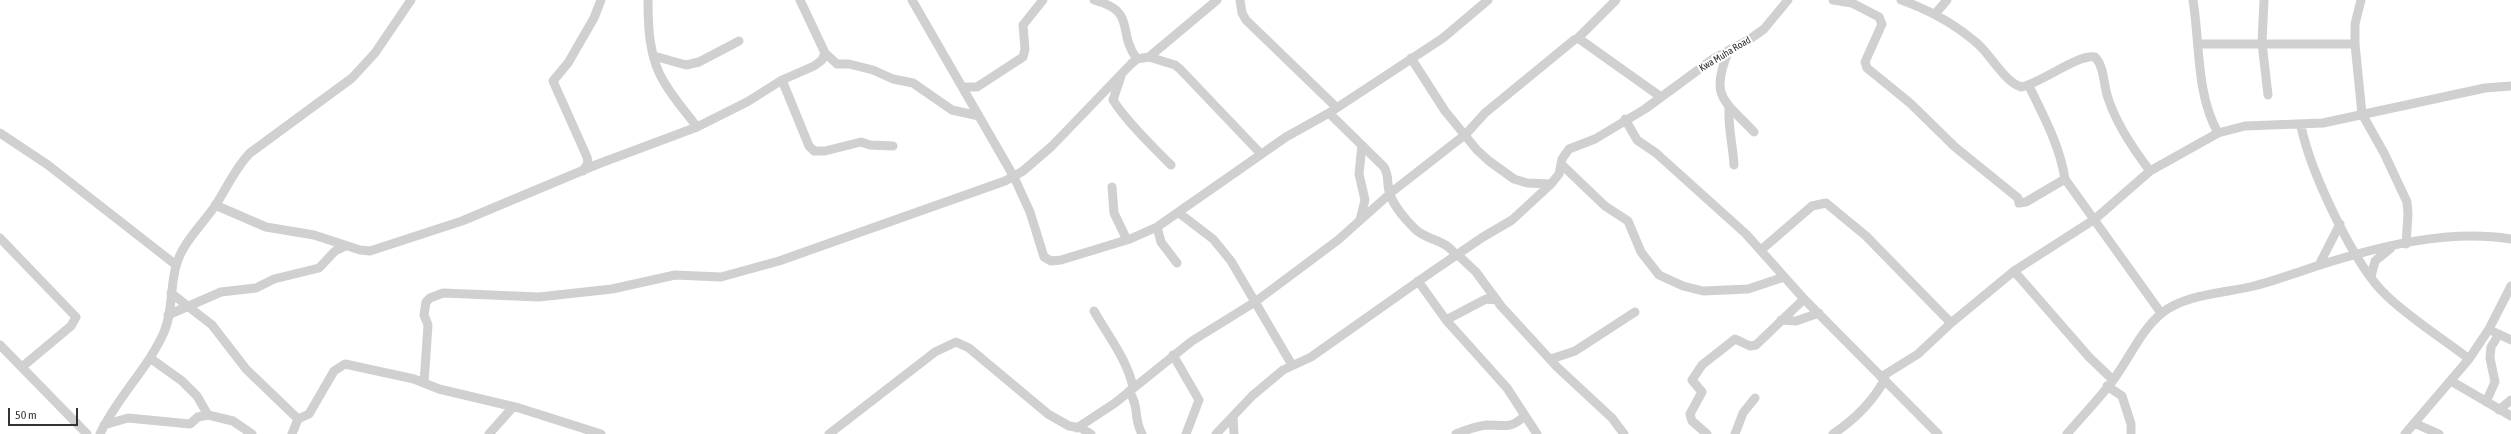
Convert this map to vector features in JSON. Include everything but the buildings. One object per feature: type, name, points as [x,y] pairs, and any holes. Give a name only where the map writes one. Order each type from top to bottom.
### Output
[{"type":"street","points":[[100,434],[114,406],[150,358],[165,330],[176,265],[182,252],[215,205],[237,167],[250,153],[336,92],[368,62],[411,0]]},
{"type":"street","points":[[583,171],[588,163],[587,157],[554,81],[568,63],[594,18],[601,0]]},
{"type":"street","points":[[648,0],[648,26],[654,56],[663,81],[696,127]]},
{"type":"street","points":[[800,0],[825,53],[837,64],[849,64],[873,70],[893,79],[913,83],[952,110],[979,116]]},
{"type":"street","points":[[912,0],[1014,177],[1030,212],[1041,250],[1047,259],[1061,260],[1127,240],[1157,227],[1261,154],[1333,110],[1443,38],[1488,0]]},
{"type":"street","points":[[962,87],[980,86],[1023,57],[1025,49],[1024,25],[1043,0]]},
{"type":"street","points":[[1094,0],[1112,6],[1123,17],[1129,48],[1138,59]]},
{"type":"street","points":[[1149,57],[1217,0]]},
{"type":"street","points":[[1240,0],[1242,13],[1246,20],[1333,110],[1387,172],[1390,195],[1415,229],[1443,244],[1483,280],[1497,300],[1567,378],[1612,418],[1624,434]]},
{"type":"street","points":[[1077,430],[1110,407],[1192,341],[1255,302],[1338,240],[1390,195],[1466,134],[1485,112],[1578,38],[1616,0]]},
{"type":"street","name":"Kwa Muha Road","points":[[1552,184],[1559,174],[1561,164],[1569,149],[1595,139],[1658,99],[1712,59],[1764,29],[1788,0]]},
{"type":"street","points":[[1833,0],[1852,4],[1879,17],[1882,24],[1865,62],[1867,68],[1910,103],[1955,147],[2018,198],[2019,202],[2026,202],[2065,179]]},
{"type":"street","points":[[1901,0],[1935,14],[1978,44],[2013,84],[2020,87],[2028,86],[2083,59],[2095,57],[2104,77],[2107,96],[2113,111],[2150,171]]},
{"type":"street","points":[[1935,14],[1947,0]]},
{"type":"street","points":[[2193,0],[2206,103],[2211,120],[2218,133]]},
{"type":"street","points":[[2264,0],[2262,43],[2268,95]]},
{"type":"street","points":[[2361,0],[2355,24],[2355,44],[2362,114],[2384,153],[2407,202],[2408,214],[2406,244]]},
{"type":"street","points":[[1578,38],[1658,99]]},
{"type":"street","points":[[654,56],[686,65],[693,64],[739,41]]},
{"type":"street","points":[[2199,44],[2355,44]]},
{"type":"street","points":[[1729,50],[1718,79],[1720,90],[1729,109],[1754,132]]},
{"type":"street","points":[[215,205],[266,226],[314,235],[360,250],[380,250],[462,221],[583,171],[696,127],[747,102],[782,80],[814,66],[822,60],[825,53]]},
{"type":"street","points":[[424,383],[428,325],[424,315],[426,302],[436,295],[539,297],[612,289],[676,275],[721,277],[779,261],[1014,177],[1052,146],[1138,59],[1149,57],[1175,65],[1261,154]]},
{"type":"street","points":[[1411,58],[1445,111],[1466,134],[1477,150],[1514,178],[1527,183],[1552,184]]},
{"type":"street","points":[[1122,75],[1113,100],[1122,114],[1131,121],[1171,166]]},
{"type":"street","points":[[782,80],[809,146],[814,151],[825,151],[861,142],[870,145],[892,146]]},
{"type":"street","points":[[2028,86],[2047,122],[2063,165],[2065,179],[2161,313]]},
{"type":"street","points":[[1833,434],[1848,424],[1877,393],[1883,378],[1918,354],[1951,323],[2014,271],[2095,219],[2150,171],[2218,133],[2245,126],[2301,126],[2323,123],[2486,88],[2511,86]]},
{"type":"street","points":[[1729,109],[1729,128],[1734,143],[1734,164]]},
{"type":"street","points":[[1625,119],[1637,140],[1656,153],[1698,190],[1761,250],[1804,299],[1938,434]]},
{"type":"street","points":[[2301,126],[2315,169],[2340,224],[2356,254],[2371,276],[2387,296],[2469,359]]},
{"type":"street","points":[[0,133],[48,165],[176,265]]},
{"type":"street","points":[[1360,221],[1365,203],[1359,174],[1362,145]]},
{"type":"street","points":[[1561,164],[1605,206],[1628,221],[1641,252],[1659,275],[1688,288],[1703,291],[1753,288],[1784,278]]},
{"type":"street","points":[[1222,433],[1233,416],[1252,396],[1292,365],[1311,358],[1483,236],[1512,220],[1552,184]]},
{"type":"street","points":[[1112,186],[1114,212],[1127,240]]},
{"type":"street","points":[[1761,250],[1812,206],[1826,203],[1866,236],[1951,323]]},
{"type":"street","points":[[1179,213],[1213,239],[1231,261],[1292,365]]},
{"type":"street","points":[[2319,265],[2340,224]]},
{"type":"street","points":[[1157,227],[1161,242],[1177,263]]},
{"type":"street","points":[[2067,434],[2110,383],[2146,329],[2161,313],[2170,307],[2208,294],[2253,286],[2356,254],[2392,246],[2448,238],[2495,237],[2511,239]]},
{"type":"street","points":[[0,238],[76,317],[71,326],[22,367]]},
{"type":"street","points":[[168,315],[221,292],[256,288],[274,279],[319,268],[335,251],[346,246]]},
{"type":"street","points":[[2371,276],[2375,261],[2387,253],[2392,246]]},
{"type":"street","points":[[2014,271],[2122,396],[2131,424],[2131,434]]},
{"type":"street","points":[[1418,281],[1446,320],[1507,388],[1537,434]]},
{"type":"street","points":[[2403,433],[2451,381],[2469,359],[2489,329],[2511,286]]},
{"type":"street","points":[[171,293],[189,305],[217,331],[246,369],[298,419]]},
{"type":"street","points":[[1446,320],[1486,299],[1497,300]]},
{"type":"street","points":[[1707,434],[1692,421],[1690,414],[1694,403],[1702,392],[1692,380],[1693,376],[1702,365],[1732,341],[1739,340],[1753,346],[1804,299]]},
{"type":"street","points":[[1094,311],[1109,339],[1115,344],[1129,372],[1131,389],[1137,404],[1137,421],[1142,434]]},
{"type":"street","points":[[1551,360],[1575,351],[1635,312]]},
{"type":"street","points":[[1781,320],[1796,321],[1819,314]]},
{"type":"street","points":[[2489,329],[2511,340]]},
{"type":"street","points":[[2486,402],[2495,382],[2490,358],[2491,347],[2499,334]]},
{"type":"street","points":[[830,434],[938,350],[956,342],[969,348],[1048,414],[1077,430],[1091,434]]},
{"type":"street","points":[[0,345],[87,434]]},
{"type":"street","points":[[1173,355],[1199,400],[1186,434]]},
{"type":"street","points":[[150,358],[182,381],[197,396],[208,415]]},
{"type":"street","points":[[292,434],[298,419],[309,414],[334,371],[345,364],[513,407],[601,434]]},
{"type":"street","points":[[2451,381],[2511,416]]},
{"type":"street","points":[[1735,434],[1744,413],[1755,398]]},
{"type":"street","points":[[2499,410],[2511,400]]},
{"type":"street","points":[[489,434],[513,407]]},
{"type":"street","points":[[104,425],[128,418],[190,424],[198,417],[208,415],[233,421],[252,434]]},
{"type":"street","points":[[1233,416],[1234,434]]},
{"type":"street","points":[[1456,434],[1486,425],[1505,427],[1516,424],[1524,416]]},
{"type":"street","points":[[2414,422],[2439,434]]}]
